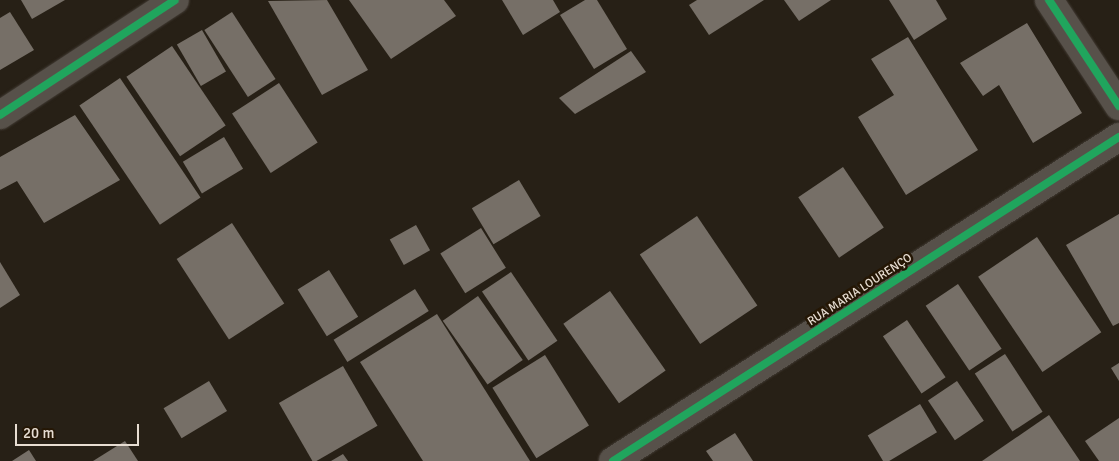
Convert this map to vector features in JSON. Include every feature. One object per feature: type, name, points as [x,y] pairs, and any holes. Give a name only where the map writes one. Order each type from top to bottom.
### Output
[{"type":"street","points":[[0,115],[175,0]]},
{"type":"street","points":[[1049,0],[1119,106]]},
{"type":"street","name":"RUA MARIA LOURENÇO","points":[[613,461],[1119,137]]},
{"type":"building","points":[[21,0],[65,0],[32,19]]},
{"type":"building","points":[[327,0],[368,70],[322,95],[268,1]]},
{"type":"building","points":[[349,0],[444,0],[456,16],[391,59]]},
{"type":"building","points":[[502,0],[553,0],[560,12],[523,35]]},
{"type":"building","points":[[585,0],[597,0],[627,49],[594,69],[560,15]]},
{"type":"building","points":[[697,0],[764,0],[709,35],[689,5]]},
{"type":"building","points":[[784,0],[831,0],[799,21]]},
{"type":"building","points":[[889,0],[936,0],[947,19],[914,40]]},
{"type":"building","points":[[10,12],[34,50],[0,70],[0,18]]},
{"type":"building","points":[[232,12],[276,79],[248,97],[204,30]]},
{"type":"building","points":[[1027,23],[1082,113],[1033,143],[999,85],[983,96],[960,63]]},
{"type":"building","points":[[202,30],[226,72],[201,86],[177,44]]},
{"type":"building","points":[[908,37],[978,150],[906,195],[858,117],[894,95],[871,59]]},
{"type":"building","points":[[172,46],[226,126],[180,156],[126,77]]},
{"type":"building","points":[[631,51],[646,72],[575,114],[559,98]]},
{"type":"building","points":[[120,78],[201,197],[160,225],[79,105]]},
{"type":"building","points":[[279,83],[318,143],[271,173],[232,113]]},
{"type":"building","points":[[75,115],[120,180],[44,223],[17,181],[0,190],[0,157]]},
{"type":"building","points":[[224,137],[243,169],[202,193],[183,162]]},
{"type":"building","points":[[843,167],[884,228],[839,258],[798,197]]},
{"type":"building","points":[[519,180],[541,216],[493,244],[472,208]]},
{"type":"building","points":[[1119,214],[1119,323],[1113,326],[1066,245]]},
{"type":"building","points":[[697,216],[757,306],[700,344],[640,255]]},
{"type":"building","points":[[232,223],[284,304],[229,339],[177,259]]},
{"type":"building","points":[[416,225],[430,250],[404,265],[390,240]]},
{"type":"building","points":[[481,228],[506,268],[465,293],[440,253]]},
{"type":"building","points":[[1037,237],[1101,332],[1042,372],[978,277]]},
{"type":"building","points":[[0,262],[20,295],[0,308]]},
{"type":"building","points":[[329,270],[358,317],[327,336],[298,290]]},
{"type":"building","points":[[511,272],[557,341],[528,360],[482,292]]},
{"type":"building","points":[[958,284],[1002,349],[969,370],[926,306]]},
{"type":"building","points":[[415,289],[429,311],[347,362],[334,340]]},
{"type":"building","points":[[610,291],[666,370],[619,403],[563,324]]},
{"type":"building","points":[[478,296],[523,360],[488,385],[443,321]]},
{"type":"building","points":[[437,314],[530,461],[423,461],[360,362]]},
{"type":"building","points":[[907,320],[946,377],[922,393],[883,336]]},
{"type":"building","points":[[1005,354],[1043,412],[1012,431],[975,374]]},
{"type":"building","points":[[545,355],[589,425],[536,458],[492,388]]},
{"type":"building","points":[[1119,363],[1119,381],[1111,368]]},
{"type":"building","points":[[343,366],[378,426],[316,461],[312,461],[279,403]]},
{"type":"building","points":[[209,381],[227,411],[182,438],[164,408]]},
{"type":"building","points":[[957,381],[984,421],[955,440],[928,401]]},
{"type":"building","points":[[920,404],[937,432],[889,461],[883,461],[868,435]]},
{"type":"building","points":[[1049,415],[1080,461],[982,461]]},
{"type":"building","points":[[1119,418],[1119,461],[1099,461],[1085,441]]},
{"type":"building","points":[[735,433],[753,461],[713,461],[706,451]]},
{"type":"building","points":[[125,441],[138,461],[93,461]]},
{"type":"building","points":[[29,450],[36,461],[12,461]]},
{"type":"building","points":[[343,454],[348,461],[331,461]]},
{"type":"cycle path","points":[[0,115],[175,0]]},
{"type":"cycle path","points":[[1049,0],[1119,106]]},
{"type":"cycle path","points":[[613,461],[1119,137]]}]
